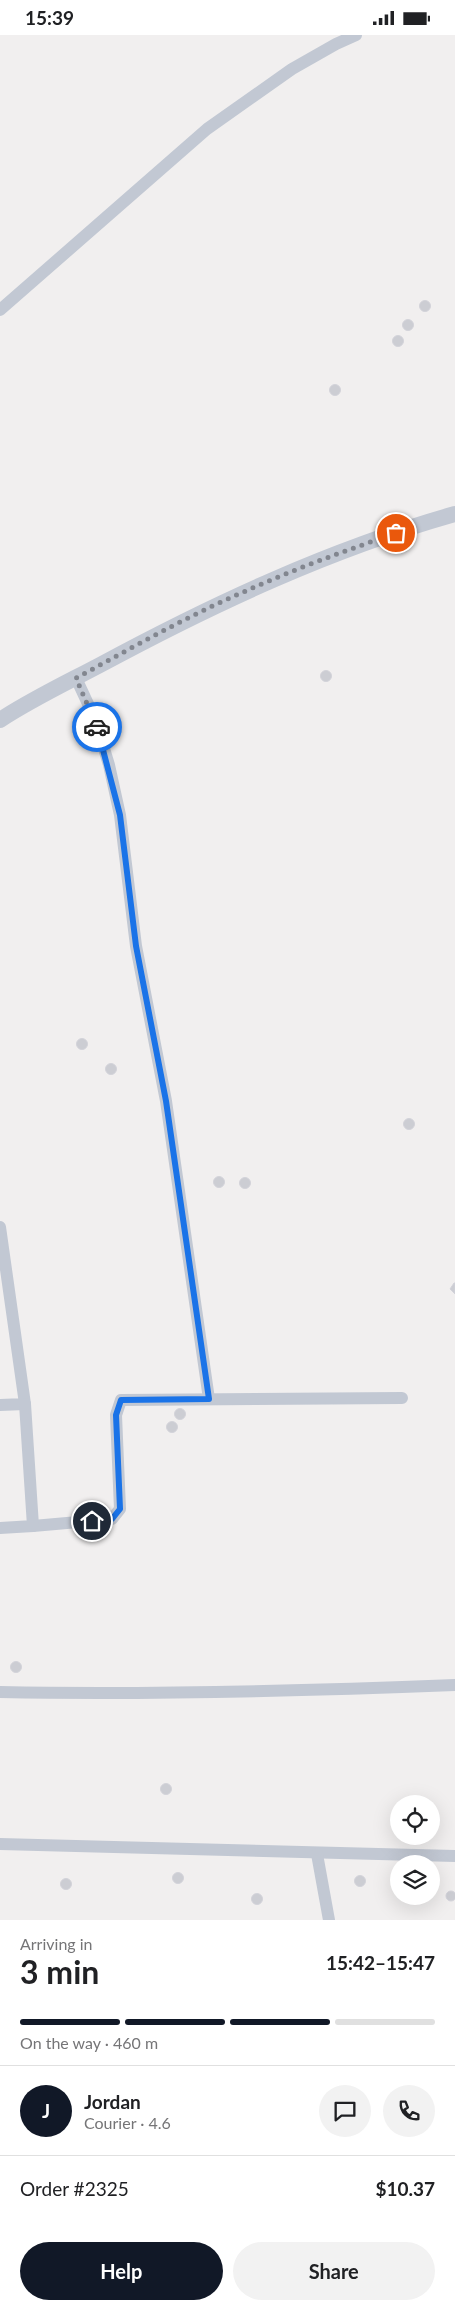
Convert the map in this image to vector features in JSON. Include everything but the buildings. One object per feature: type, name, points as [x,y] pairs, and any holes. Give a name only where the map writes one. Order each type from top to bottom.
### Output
[{"type":"street","points":[[0,311],[207,129],[292,69],[356,35]]},
{"type":"street","points":[[0,719],[148,639],[245,591],[344,551],[455,514]]},
{"type":"street","points":[[76,678],[95,719],[109,765],[120,815],[136,946],[166,1101],[209,1399]]},
{"type":"street","points":[[0,1227],[26,1405],[33,1526]]},
{"type":"street","points":[[0,1528],[112,1519],[120,1509],[116,1415],[121,1400],[402,1398]]},
{"type":"street","points":[[0,1405],[26,1405]]},
{"type":"street","points":[[0,1692],[87,1694],[245,1692],[455,1685]]},
{"type":"street","points":[[0,1843],[455,1856]]},
{"type":"street","points":[[317,1853],[329,1920]]},
{"type":"way so far","points":[[97,727],[76,678],[148,639],[245,591],[344,551],[396,533]]},
{"type":"route","points":[[92,1521],[112,1519],[120,1509],[116,1415],[121,1400],[209,1399],[166,1101],[136,946],[120,815],[109,765],[97,727]]}]
